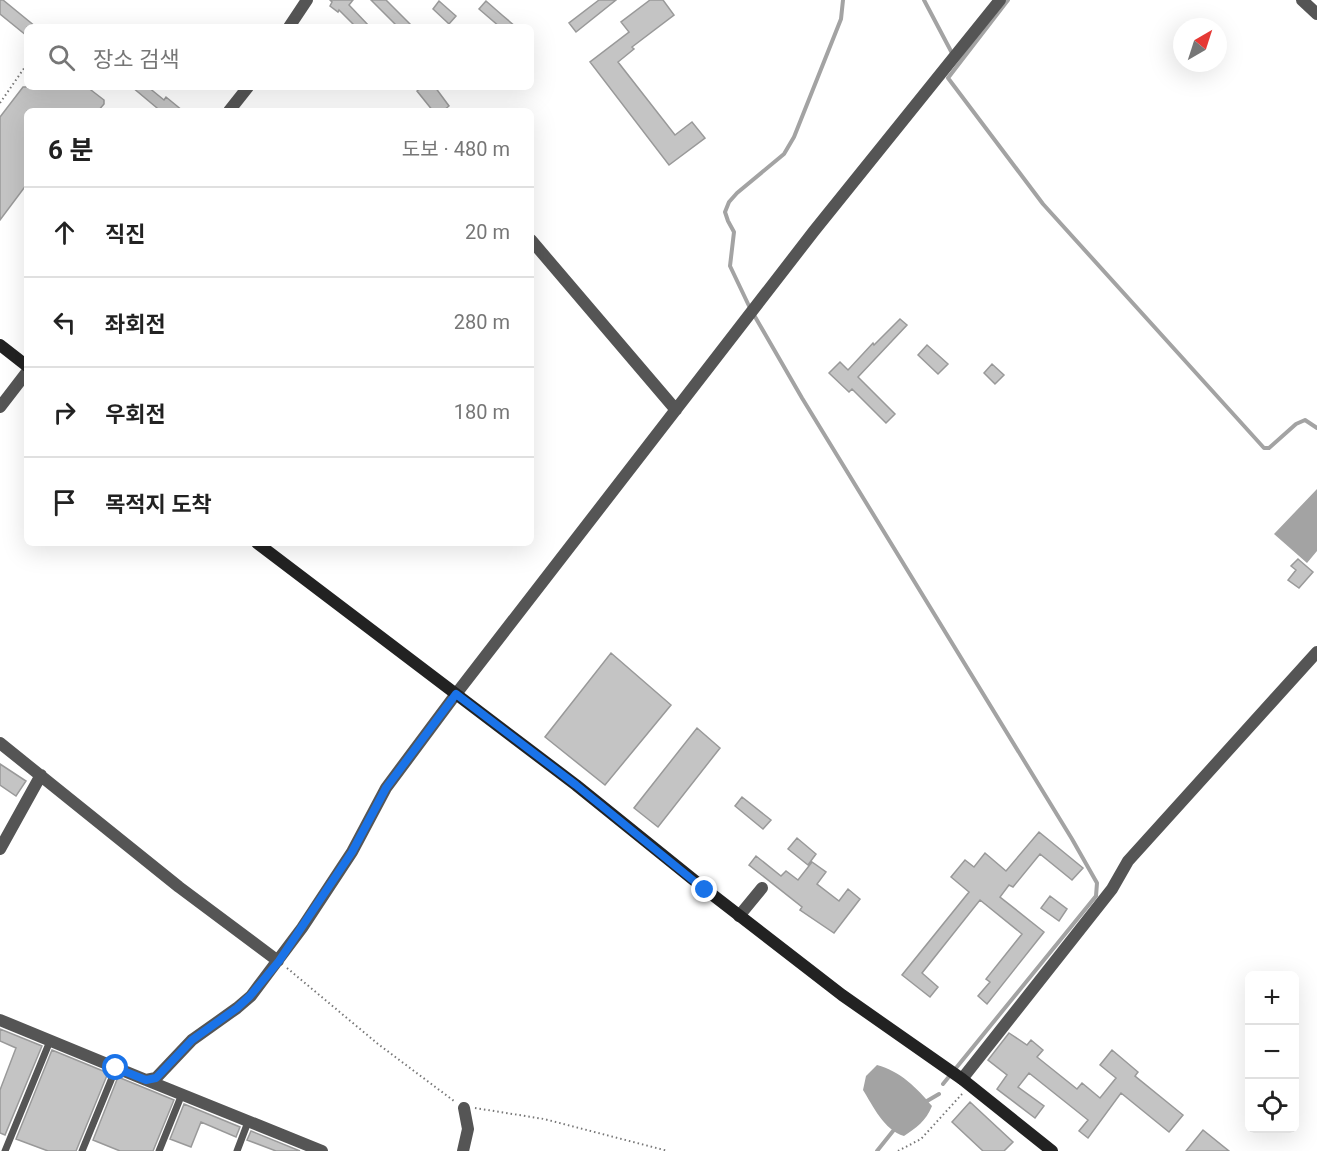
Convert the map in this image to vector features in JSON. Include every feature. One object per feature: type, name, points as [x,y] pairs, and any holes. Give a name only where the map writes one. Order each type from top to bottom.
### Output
[{"type":"street","points":[[291,24],[308,0]]},
{"type":"street","points":[[146,1080],[156,1078],[192,1040],[237,1008],[279,961],[352,852],[386,788],[456,694],[814,231],[1000,0]]},
{"type":"street","points":[[1302,0],[1317,14]]},
{"type":"street","points":[[231,108],[246,90]]},
{"type":"street","points":[[534,244],[675,410]]},
{"type":"street","points":[[0,345],[24,364]]},
{"type":"street","points":[[0,407],[24,376]]},
{"type":"street","points":[[261,546],[576,785],[842,995],[966,1082],[1052,1151]]},
{"type":"street","points":[[966,1082],[1112,889],[1128,861],[1317,652]]},
{"type":"street","points":[[0,743],[179,887],[279,961]]},
{"type":"street","points":[[0,849],[41,775]]},
{"type":"street","points":[[740,916],[762,888]]},
{"type":"street","points":[[0,1020],[317,1150]]},
{"type":"street","points":[[463,1151],[468,1129],[464,1108]]},
{"type":"lane","points":[[5,1151],[50,1041]]},
{"type":"lane","points":[[82,1151],[116,1068]]},
{"type":"lane","points":[[159,1151],[182,1095]]},
{"type":"lane","points":[[237,1151],[248,1122]]},
{"type":"path","points":[[0,103],[24,68]]},
{"type":"path","points":[[279,961],[378,1044],[464,1108],[500,1111],[544,1119],[668,1151]]},
{"type":"path","points":[[897,1151],[921,1139],[966,1082]]},
{"type":"shaded area","points":[[1317,489],[1317,551],[1307,563],[1274,534]]},
{"type":"shaded area","points":[[877,1065],[893,1071],[907,1081],[932,1106],[924,1120],[904,1136],[885,1123],[863,1090],[866,1076]]},
{"type":"building","points":[[0,0],[3,0],[32,24],[24,24],[24,34],[0,14]]},
{"type":"building","points":[[330,0],[353,0],[349,5],[367,24],[353,24],[339,10],[338,12],[330,6],[332,2]]},
{"type":"building","points":[[371,0],[386,0],[410,24],[395,24]]},
{"type":"building","points":[[599,0],[616,0],[576,32],[569,23]]},
{"type":"building","points":[[650,0],[663,0],[674,15],[632,47],[634,49],[618,62],[675,135],[692,122],[705,138],[669,165],[590,62],[629,32],[621,22]]},
{"type":"building","points":[[439,1],[456,16],[449,24],[433,9]]},
{"type":"building","points":[[486,1],[513,24],[496,24],[479,9]]},
{"type":"building","points":[[23,87],[24,90],[91,90],[104,100],[101,108],[24,108],[24,188],[0,220],[0,117]]},
{"type":"building","points":[[136,90],[152,90],[164,100],[166,97],[179,108],[157,108]]},
{"type":"building","points":[[437,90],[449,106],[431,108],[417,91]]},
{"type":"building","points":[[900,319],[907,325],[858,377],[895,414],[886,423],[852,389],[849,392],[829,373],[840,362],[848,370]]},
{"type":"building","points":[[927,345],[948,364],[938,374],[918,355]]},
{"type":"building","points":[[992,364],[1004,375],[995,384],[984,373]]},
{"type":"building","points":[[1298,559],[1313,572],[1299,588],[1288,580],[1296,570],[1291,566]]},
{"type":"building","points":[[611,653],[671,705],[605,785],[545,737]]},
{"type":"building","points":[[697,728],[720,748],[658,827],[634,808]]},
{"type":"building","points":[[0,764],[26,781],[16,796],[0,785]]},
{"type":"building","points":[[742,797],[771,820],[763,829],[735,806]]},
{"type":"building","points":[[1039,832],[1083,868],[1072,880],[1040,854],[1013,887],[1009,885],[1000,897],[1044,932],[987,1004],[978,996],[990,982],[986,979],[1022,934],[980,900],[922,973],[938,987],[930,997],[902,975],[969,892],[951,877],[965,860],[974,867],[985,853],[1006,871]]},
{"type":"building","points":[[797,838],[816,854],[808,865],[788,849]]},
{"type":"building","points":[[756,856],[781,876],[786,871],[798,880],[812,862],[826,872],[817,884],[839,901],[848,889],[860,899],[834,933],[800,910],[802,907],[749,865]]},
{"type":"building","points":[[1050,896],[1067,909],[1059,921],[1041,908]]},
{"type":"building","points":[[0,1029],[42,1046],[5,1135],[0,1133],[0,1090],[16,1048],[0,1041]]},
{"type":"building","points":[[1009,1033],[1027,1045],[1031,1040],[1043,1050],[1037,1057],[1077,1089],[1082,1083],[1100,1098],[1116,1078],[1100,1065],[1112,1050],[1138,1072],[1135,1076],[1183,1115],[1169,1132],[1121,1093],[1088,1138],[1079,1131],[1088,1120],[1029,1073],[1018,1087],[1044,1106],[1035,1118],[997,1089],[1007,1075],[988,1060]]},
{"type":"building","points":[[52,1050],[108,1073],[76,1151],[48,1151],[16,1139]]},
{"type":"building","points":[[118,1077],[174,1100],[153,1151],[120,1151],[93,1140]]},
{"type":"building","points":[[970,1102],[1013,1142],[1004,1151],[983,1151],[952,1122]]},
{"type":"building","points":[[184,1104],[240,1127],[236,1137],[201,1122],[191,1147],[170,1139]]},
{"type":"building","points":[[1203,1130],[1229,1151],[1186,1151]]},
{"type":"building","points":[[251,1131],[300,1151],[276,1151],[247,1140]]},
{"type":"waterway","points":[[750,308],[730,266],[734,232],[725,212],[729,202],[737,193],[784,154],[794,137],[841,19],[843,0]]},
{"type":"waterway","points":[[924,0],[953,55]]},
{"type":"waterway","points":[[1008,0],[948,78],[1043,204],[1264,448],[1269,448],[1296,424],[1305,420],[1317,428]]},
{"type":"waterway","points":[[754,315],[802,398],[1097,883],[1096,896],[943,1084]]},
{"type":"waterway","points":[[927,1101],[939,1094]]},
{"type":"waterway","points":[[877,1151],[893,1131]]},
{"type":"route","points":[[116,1068],[146,1080],[156,1078],[192,1040],[250,996],[303,928],[352,852],[386,788],[456,694],[576,785],[705,890]]}]
